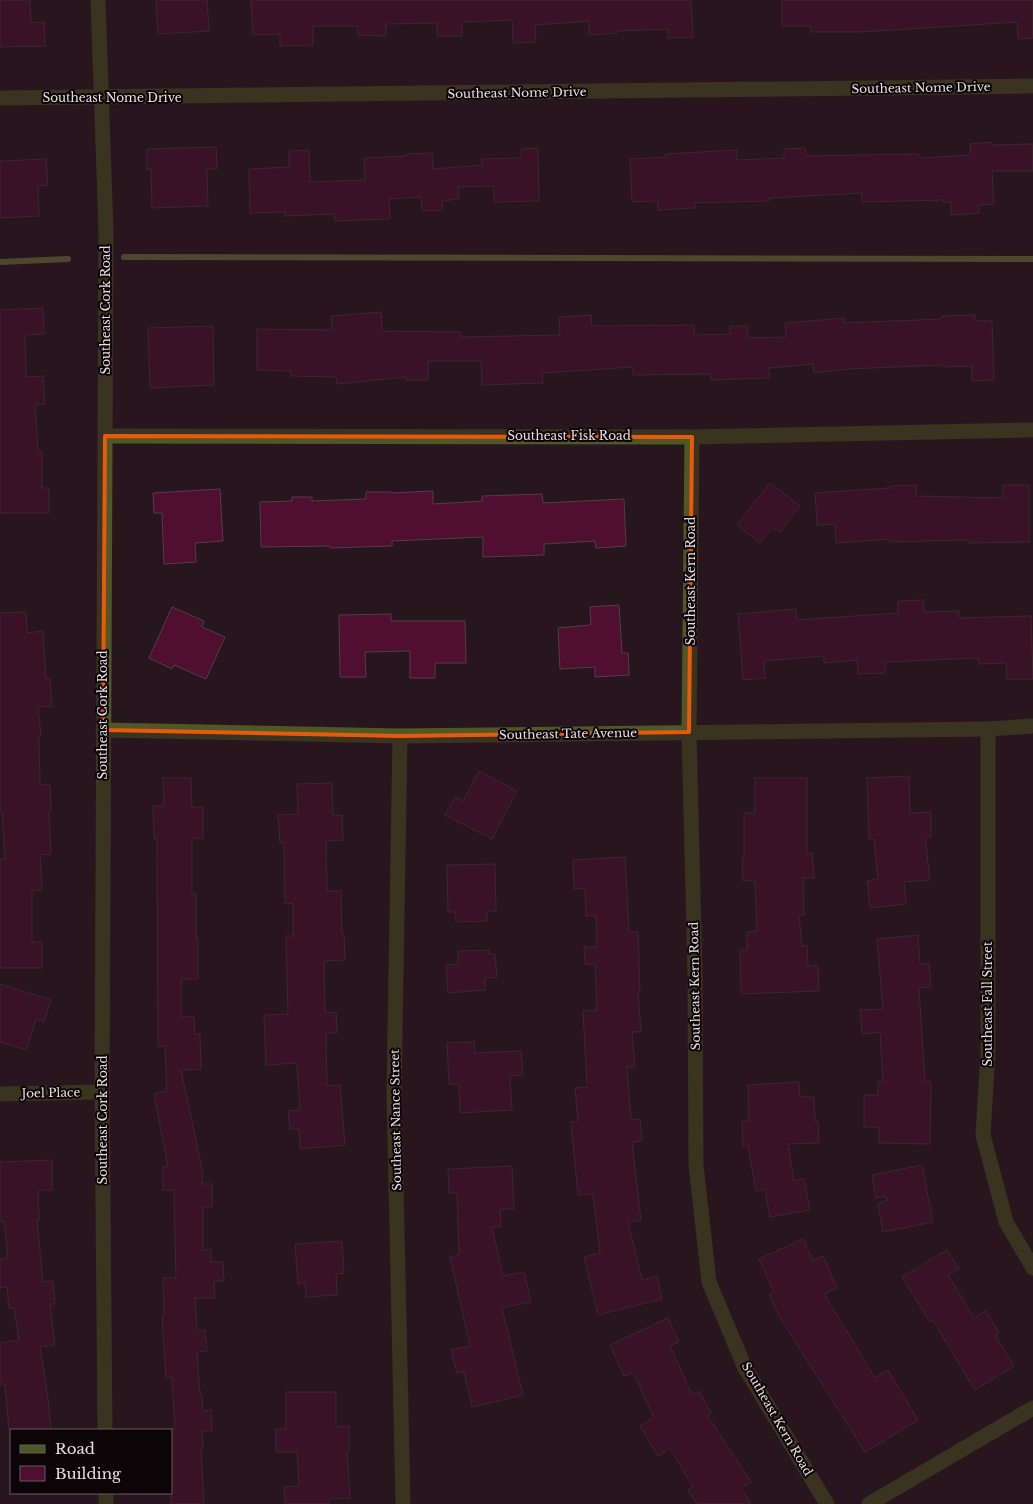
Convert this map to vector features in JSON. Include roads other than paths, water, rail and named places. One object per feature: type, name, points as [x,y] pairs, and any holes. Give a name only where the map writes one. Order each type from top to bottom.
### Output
[{"type":"street","name":"Southeast Cork Road","points":[[98,0],[106,232],[102,1092],[105,1429]]},
{"type":"street","name":"Southeast Nome Drive","points":[[0,98],[1033,86]]},
{"type":"street","name":"Southeast Fisk Road","points":[[105,436],[692,437],[1033,430]]},
{"type":"street","name":"Southeast Kern Road","points":[[692,437],[689,732],[695,965],[696,1165],[709,1282],[746,1368],[827,1504]]},
{"type":"street","name":"Southeast Tate Avenue","points":[[103,730],[400,736],[1033,726]]},
{"type":"street","name":"Southeast Fall Street","points":[[988,728],[988,1052],[983,1135],[1006,1222],[1033,1268]]},
{"type":"street","name":"Southeast Nance Street","points":[[400,736],[394,1092],[404,1504]]},
{"type":"street","name":"Joel Place","points":[[0,1094],[102,1092]]},
{"type":"street","points":[[869,1504],[1033,1408]]},
{"type":"waterway","points":[[124,257],[1033,259]]},
{"type":"waterway","points":[[0,262],[68,259]]}]
